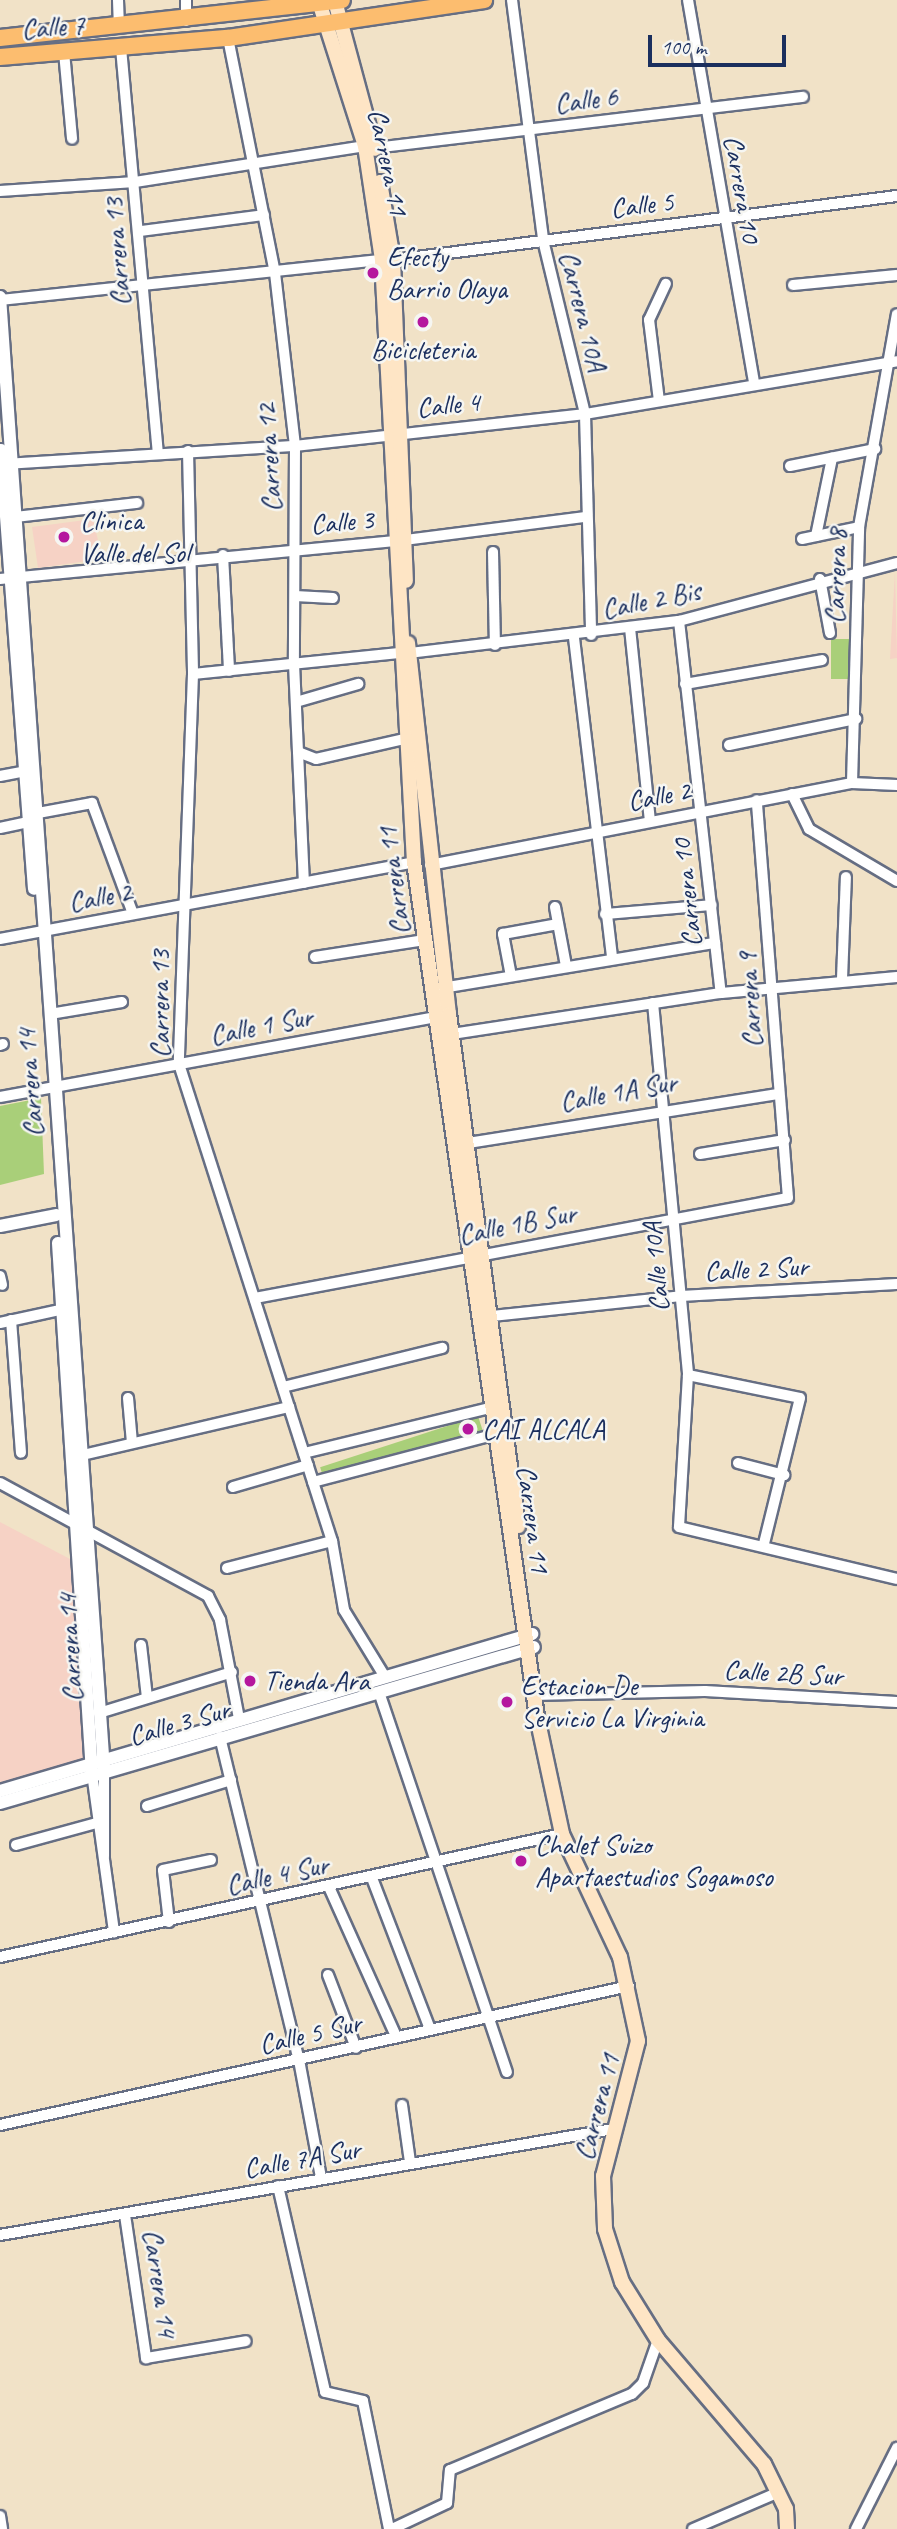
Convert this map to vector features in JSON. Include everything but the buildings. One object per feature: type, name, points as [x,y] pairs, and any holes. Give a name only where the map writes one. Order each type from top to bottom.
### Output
[{"type":"main road","name":"Calle 7","points":[[0,57],[228,38],[340,19],[484,0]]},
{"type":"main road","name":"Calle 7","points":[[0,37],[186,20],[331,1]]},
{"type":"main road","name":"Carrera 11","points":[[331,1],[340,19],[370,147],[388,260],[398,433],[405,739],[414,862],[425,940],[439,989]]},
{"type":"main road","name":"Carrera 11","points":[[331,1],[323,24],[370,147]]},
{"type":"main road","name":"Carrera 11","points":[[404,653],[430,865],[439,989],[468,1257],[497,1406],[529,1642]]},
{"type":"main road","name":"Carrera 11","points":[[442,1015],[452,1034],[484,1253],[492,1316],[496,1434],[547,1756],[562,1834],[629,1986],[638,2041],[613,2129],[603,2176],[605,2228],[622,2282],[658,2340],[764,2464],[779,2492],[787,2529]]},
{"type":"street","points":[[118,0],[119,26]]},
{"type":"street","points":[[186,0],[186,20]]},
{"type":"street","name":"Carrera 10A","points":[[512,0],[525,130],[543,240],[585,414],[584,517],[591,635]]},
{"type":"street","name":"Carrera 10","points":[[688,0],[704,108],[754,384]]},
{"type":"street","name":"Carrera 12","points":[[228,38],[275,273],[295,446],[295,664],[304,883]]},
{"type":"street","name":"Carrera 13","points":[[121,48],[141,230],[142,284],[158,452]]},
{"type":"street","points":[[64,52],[72,139]]},
{"type":"street","name":"Calle 6","points":[[0,191],[135,182],[255,167],[370,147],[803,97]]},
{"type":"street","name":"Calle 5","points":[[0,299],[275,273],[897,196]]},
{"type":"street","points":[[141,230],[264,215]]},
{"type":"street","points":[[793,285],[897,275]]},
{"type":"street","points":[[659,401],[649,320],[666,284]]},
{"type":"street","name":"Carrera 14","points":[[0,299],[4,464],[16,517],[12,578],[34,818],[103,1866],[114,1932]]},
{"type":"street","name":"Carrera 8","points":[[852,783],[856,719],[859,527],[893,363],[897,314]]},
{"type":"street","name":"Calle 4","points":[[4,464],[158,452],[295,446],[585,414],[893,363]]},
{"type":"street","name":"Carrera 14","points":[[0,429],[26,771],[34,818]]},
{"type":"street","points":[[790,466],[875,449]]},
{"type":"street","name":"Carrera 13","points":[[188,451],[193,558],[193,674],[179,1064],[332,1541],[344,1610],[386,1676]]},
{"type":"street","points":[[816,536],[832,458]]},
{"type":"street","points":[[16,517],[137,503]]},
{"type":"street","name":"Calle 3","points":[[12,578],[223,555],[400,541],[584,517]]},
{"type":"street","points":[[802,538],[859,527]]},
{"type":"street","points":[[493,552],[495,645]]},
{"type":"street","points":[[223,555],[229,671]]},
{"type":"street","name":"Calle 2 Bis","points":[[193,674],[574,638],[679,621],[820,579],[897,563]]},
{"type":"street","points":[[820,579],[830,633]]},
{"type":"street","points":[[295,596],[333,598]]},
{"type":"street","name":"Carrera 10","points":[[679,621],[721,993]]},
{"type":"street","points":[[630,628],[650,821]]},
{"type":"street","points":[[574,638],[593,831],[612,958]]},
{"type":"street","points":[[685,684],[822,660]]},
{"type":"street","points":[[296,702],[358,684]]},
{"type":"street","points":[[729,745],[856,719]]},
{"type":"street","points":[[298,752],[316,759],[405,739]]},
{"type":"street","points":[[0,776],[26,771]]},
{"type":"street","name":"Calle 2","points":[[430,865],[593,831],[852,783],[897,785]]},
{"type":"street","points":[[792,794],[809,828],[897,880]]},
{"type":"street","name":"Carrera 9","points":[[757,800],[775,989],[776,1094],[785,1140],[788,1198]]},
{"type":"street","points":[[0,828],[92,803],[133,914]]},
{"type":"street","name":"Calle 2","points":[[0,939],[414,862]]},
{"type":"street","points":[[842,979],[846,877]]},
{"type":"street","points":[[605,914],[712,905]]},
{"type":"street","points":[[555,907],[566,966]]},
{"type":"street","points":[[511,976],[503,934],[558,923]]},
{"type":"street","name":"Carrera 14","points":[[41,931],[50,1014],[51,1088]]},
{"type":"street","points":[[315,957],[425,940]]},
{"type":"street","points":[[439,989],[612,958],[715,943]]},
{"type":"street","points":[[452,1034],[721,993],[775,989],[842,979],[897,977]]},
{"type":"street","points":[[50,1014],[122,1002]]},
{"type":"street","name":"Calle 10A","points":[[653,1003],[688,1375],[679,1527],[764,1544]]},
{"type":"street","name":"Calle 1 Sur","points":[[0,1097],[442,1015]]},
{"type":"street","name":"Calle 1A Sur","points":[[468,1143],[664,1108],[776,1094]]},
{"type":"street","points":[[700,1154],[785,1140]]},
{"type":"street","name":"Carrera 14","points":[[57,1165],[56,1215],[67,1308]]},
{"type":"street","name":"Calle 1B Sur","points":[[254,1298],[674,1216],[788,1198]]},
{"type":"street","points":[[0,1226],[56,1215]]},
{"type":"street","name":"Calle 2 Sur","points":[[492,1316],[681,1296],[897,1283]]},
{"type":"street","points":[[21,1453],[5,1321],[67,1308]]},
{"type":"street","points":[[283,1387],[442,1348]]},
{"type":"street","points":[[688,1375],[798,1394],[783,1475],[764,1544],[897,1579]]},
{"type":"street","points":[[128,1398],[132,1443]]},
{"type":"street","points":[[304,1453],[497,1406]]},
{"type":"street","points":[[78,1456],[289,1407]]},
{"type":"street","points":[[313,1482],[496,1434]]},
{"type":"street","points":[[738,1463],[783,1475]]},
{"type":"street","points":[[233,1486],[307,1465]]},
{"type":"street","points":[[0,1483],[82,1533],[208,1596],[232,1672],[239,1719]]},
{"type":"street","name":"Carrera 14","points":[[82,1533],[99,1713],[98,1766]]},
{"type":"street","points":[[227,1568],[332,1541]]},
{"type":"street","name":"Calle 3 Sur","points":[[0,1803],[98,1766],[239,1719],[386,1676],[529,1642]]},
{"type":"street","name":"Calle 3 Sur","points":[[0,1791],[220,1737],[379,1692],[529,1642]]},
{"type":"street","points":[[141,1645],[147,1698]]},
{"type":"street","points":[[99,1713],[232,1672]]},
{"type":"street","name":"Calle 2B Sur","points":[[537,1694],[705,1691],[897,1702]]},
{"type":"street","points":[[379,1692],[485,2018],[507,2072]]},
{"type":"street","points":[[220,1737],[299,2060],[321,2178]]},
{"type":"street","points":[[147,1806],[230,1780]]},
{"type":"street","points":[[16,1844],[101,1821]]},
{"type":"street","name":"Calle 4 Sur","points":[[0,1957],[434,1865],[562,1834]]},
{"type":"street","points":[[169,1922],[163,1870],[211,1860]]},
{"type":"street","points":[[372,1878],[430,2029]]},
{"type":"street","points":[[329,1887],[396,2036]]},
{"type":"street","points":[[328,1975],[356,2048]]},
{"type":"street","name":"Calle 5 Sur","points":[[0,2125],[629,1986]]},
{"type":"street","points":[[402,2105],[410,2162]]},
{"type":"street","name":"Calle 7A Sur","points":[[0,2235],[613,2129]]},
{"type":"street","points":[[278,2186],[325,2392],[363,2401],[390,2529],[447,2503],[450,2470],[632,2394],[643,2383],[658,2340]]},
{"type":"street","name":"Carrera 14","points":[[125,2214],[146,2358],[246,2341]]},
{"type":"street","points":[[856,2529],[897,2448]]},
{"type":"street","points":[[693,2529],[779,2492]]},
{"type":"street","points":[[0,2516],[2,2529]]},
{"type":"shaded area","points":[[93,519],[101,553],[94,560],[38,568],[32,527]]},
{"type":"shaded area","points":[[895,572],[897,658],[890,659]]},
{"type":"shaded area","points":[[0,1522],[70,1559],[85,1759],[0,1785]]},
{"type":"green space","points":[[831,639],[852,639],[852,679],[831,679]]},
{"type":"green space","points":[[41,1098],[44,1174],[0,1185],[0,1106]]},
{"type":"green space","points":[[478,1416],[483,1431],[325,1483],[320,1467]]},
{"type":"place","name":"Efecty Barrio Olaya","points":[[373,273]]},
{"type":"place","name":"Bicicleteria","points":[[423,322]]},
{"type":"place","name":"Clinica Valle del Sol","points":[[64,537]]},
{"type":"place","name":"CAI ALCALA","points":[[468,1429]]},
{"type":"place","name":"Tienda Ara","points":[[250,1681]]},
{"type":"place","name":"Estacion De Servicio La Virginia","points":[[507,1702]]},
{"type":"place","name":"Chalet Suizo Apartaestudios Sogamoso","points":[[521,1861]]}]
